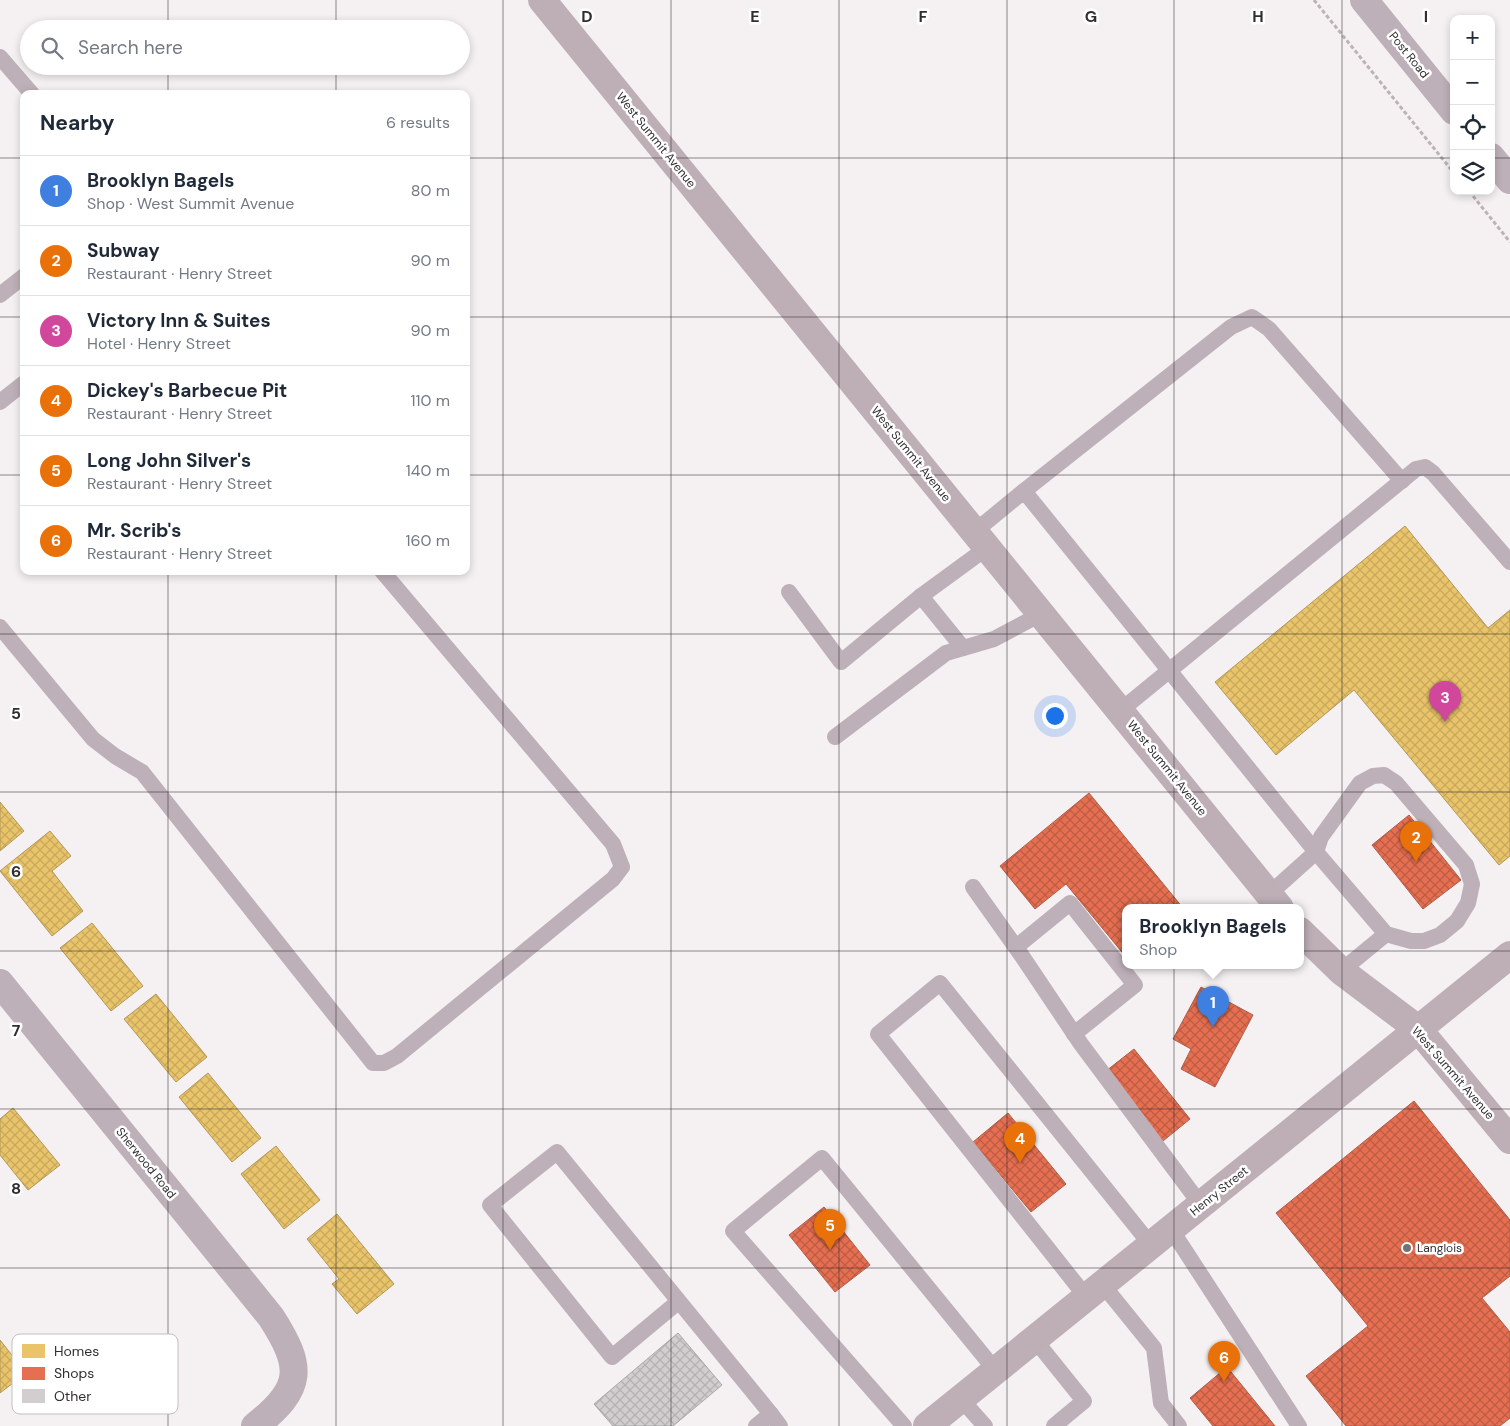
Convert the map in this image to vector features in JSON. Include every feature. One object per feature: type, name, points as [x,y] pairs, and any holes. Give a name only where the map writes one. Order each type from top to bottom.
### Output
[{"type":"street","name":"West Summit Avenue","points":[[542,0],[1274,902]]},
{"type":"street","name":"Post Road","points":[[1364,0],[1450,106]]},
{"type":"street","points":[[1495,162],[1510,180]]},
{"type":"street","name":"West Summit Avenue","points":[[1304,936],[1341,971],[1418,1029],[1510,1140]]},
{"type":"street","name":"Henry Street","points":[[927,1426],[1418,1029],[1508,960]]},
{"type":"street","name":"Sherwood Road","points":[[0,983],[271,1317],[289,1345],[294,1372],[292,1389],[276,1410],[255,1426]]},
{"type":"lane","points":[[0,57],[29,90]]},
{"type":"lane","points":[[0,295],[20,279]]},
{"type":"lane","points":[[788,592],[841,662],[920,596],[981,540],[1024,491],[1231,327],[1252,317],[1269,329],[1402,481]]},
{"type":"lane","points":[[0,402],[20,386]]},
{"type":"lane","points":[[1120,710],[1416,469],[1425,467],[1510,562]]},
{"type":"lane","points":[[1024,491],[1171,670],[1316,852],[1386,934],[1411,941],[1424,941],[1440,935],[1457,921],[1468,903],[1472,884],[1466,865],[1396,783],[1384,775],[1373,776],[1360,783],[1331,821],[1321,837],[1316,852],[1274,902]]},
{"type":"lane","points":[[0,627],[93,739],[115,756],[142,772],[372,1063],[384,1063],[397,1056],[613,879],[622,867],[613,844],[385,575]]},
{"type":"lane","points":[[920,596],[963,648]]},
{"type":"lane","points":[[835,737],[946,653],[994,639],[1041,614]]},
{"type":"lane","points":[[973,887],[1074,1034],[1202,1204]]},
{"type":"lane","points":[[1016,947],[1070,903],[1122,969]]},
{"type":"lane","points":[[1341,971],[1386,934]]},
{"type":"lane","points":[[1074,1034],[1135,985],[1122,969]]},
{"type":"lane","points":[[1179,1426],[1161,1403],[1154,1348],[1095,1291],[878,1034],[940,983],[1161,1237],[1299,1426]]},
{"type":"lane","points":[[678,1302],[612,1357],[490,1205],[556,1152],[775,1420],[756,1426]]},
{"type":"lane","points":[[904,1426],[733,1231],[822,1158],[996,1371]]},
{"type":"lane","points":[[1035,1340],[1084,1401],[1054,1426]]},
{"type":"lane","points":[[961,1399],[985,1426]]},
{"type":"path","points":[[1314,0],[1450,167]]},
{"type":"path","points":[[1472,195],[1510,242]]},
{"type":"building: Homes","points":[[1405,526],[1488,628],[1510,610],[1510,856],[1499,865],[1354,690],[1276,755],[1215,682]]},
{"type":"building: Homes","points":[[0,802],[24,831],[0,851]]},
{"type":"building: Homes","points":[[50,831],[71,856],[52,871],[83,911],[52,936],[0,871]]},
{"type":"building: Homes","points":[[92,923],[143,986],[111,1011],[60,948]]},
{"type":"building: Homes","points":[[156,994],[207,1057],[176,1082],[124,1019]]},
{"type":"building: Homes","points":[[208,1073],[261,1138],[232,1162],[179,1097]]},
{"type":"building: Homes","points":[[13,1108],[60,1165],[28,1190],[0,1155],[0,1119]]},
{"type":"building: Homes","points":[[276,1146],[320,1200],[284,1229],[241,1174]]},
{"type":"building: Homes","points":[[337,1214],[394,1284],[357,1314],[332,1284],[339,1279],[307,1239]]},
{"type":"building: Homes","points":[[0,1340],[12,1355],[12,1384],[0,1393]]},
{"type":"building: Shops","points":[[1089,793],[1180,904],[1122,904],[1122,952],[1066,884],[1035,909],[1000,866]]},
{"type":"building: Shops","points":[[1409,815],[1461,880],[1423,909],[1372,845]]},
{"type":"building: Shops","points":[[1201,987],[1253,1015],[1215,1087],[1181,1069],[1191,1049],[1173,1039]]},
{"type":"building: Shops","points":[[1134,1049],[1190,1119],[1163,1141],[1106,1071]]},
{"type":"building: Shops","name":"Langlois","points":[[1414,1101],[1510,1220],[1510,1276],[1482,1298],[1510,1332],[1510,1418],[1500,1426],[1346,1426],[1306,1376],[1368,1326],[1276,1213]]},
{"type":"building: Shops","points":[[1008,1113],[1066,1184],[1031,1212],[973,1142]]},
{"type":"building: Shops","points":[[824,1207],[870,1265],[835,1292],[789,1235]]},
{"type":"building: Shops","points":[[1227,1367],[1275,1426],[1213,1426],[1190,1398]]},
{"type":"building: Other","points":[[678,1333],[722,1385],[673,1426],[613,1426],[594,1404]]},
{"type":"place","name":"Victory Inn & Suites","points":[[1445,722]]},
{"type":"place","name":"Subway","points":[[1416,862]]},
{"type":"place","name":"Brooklyn Bagels","points":[[1213,1027]]},
{"type":"place","name":"Dickey's Barbecue Pit","points":[[1020,1163]]},
{"type":"place","name":"Langlois","points":[[1407,1248]]},
{"type":"place","name":"Long John Silver's","points":[[830,1250]]},
{"type":"place","name":"Mr. Scrib's","points":[[1224,1382]]}]
